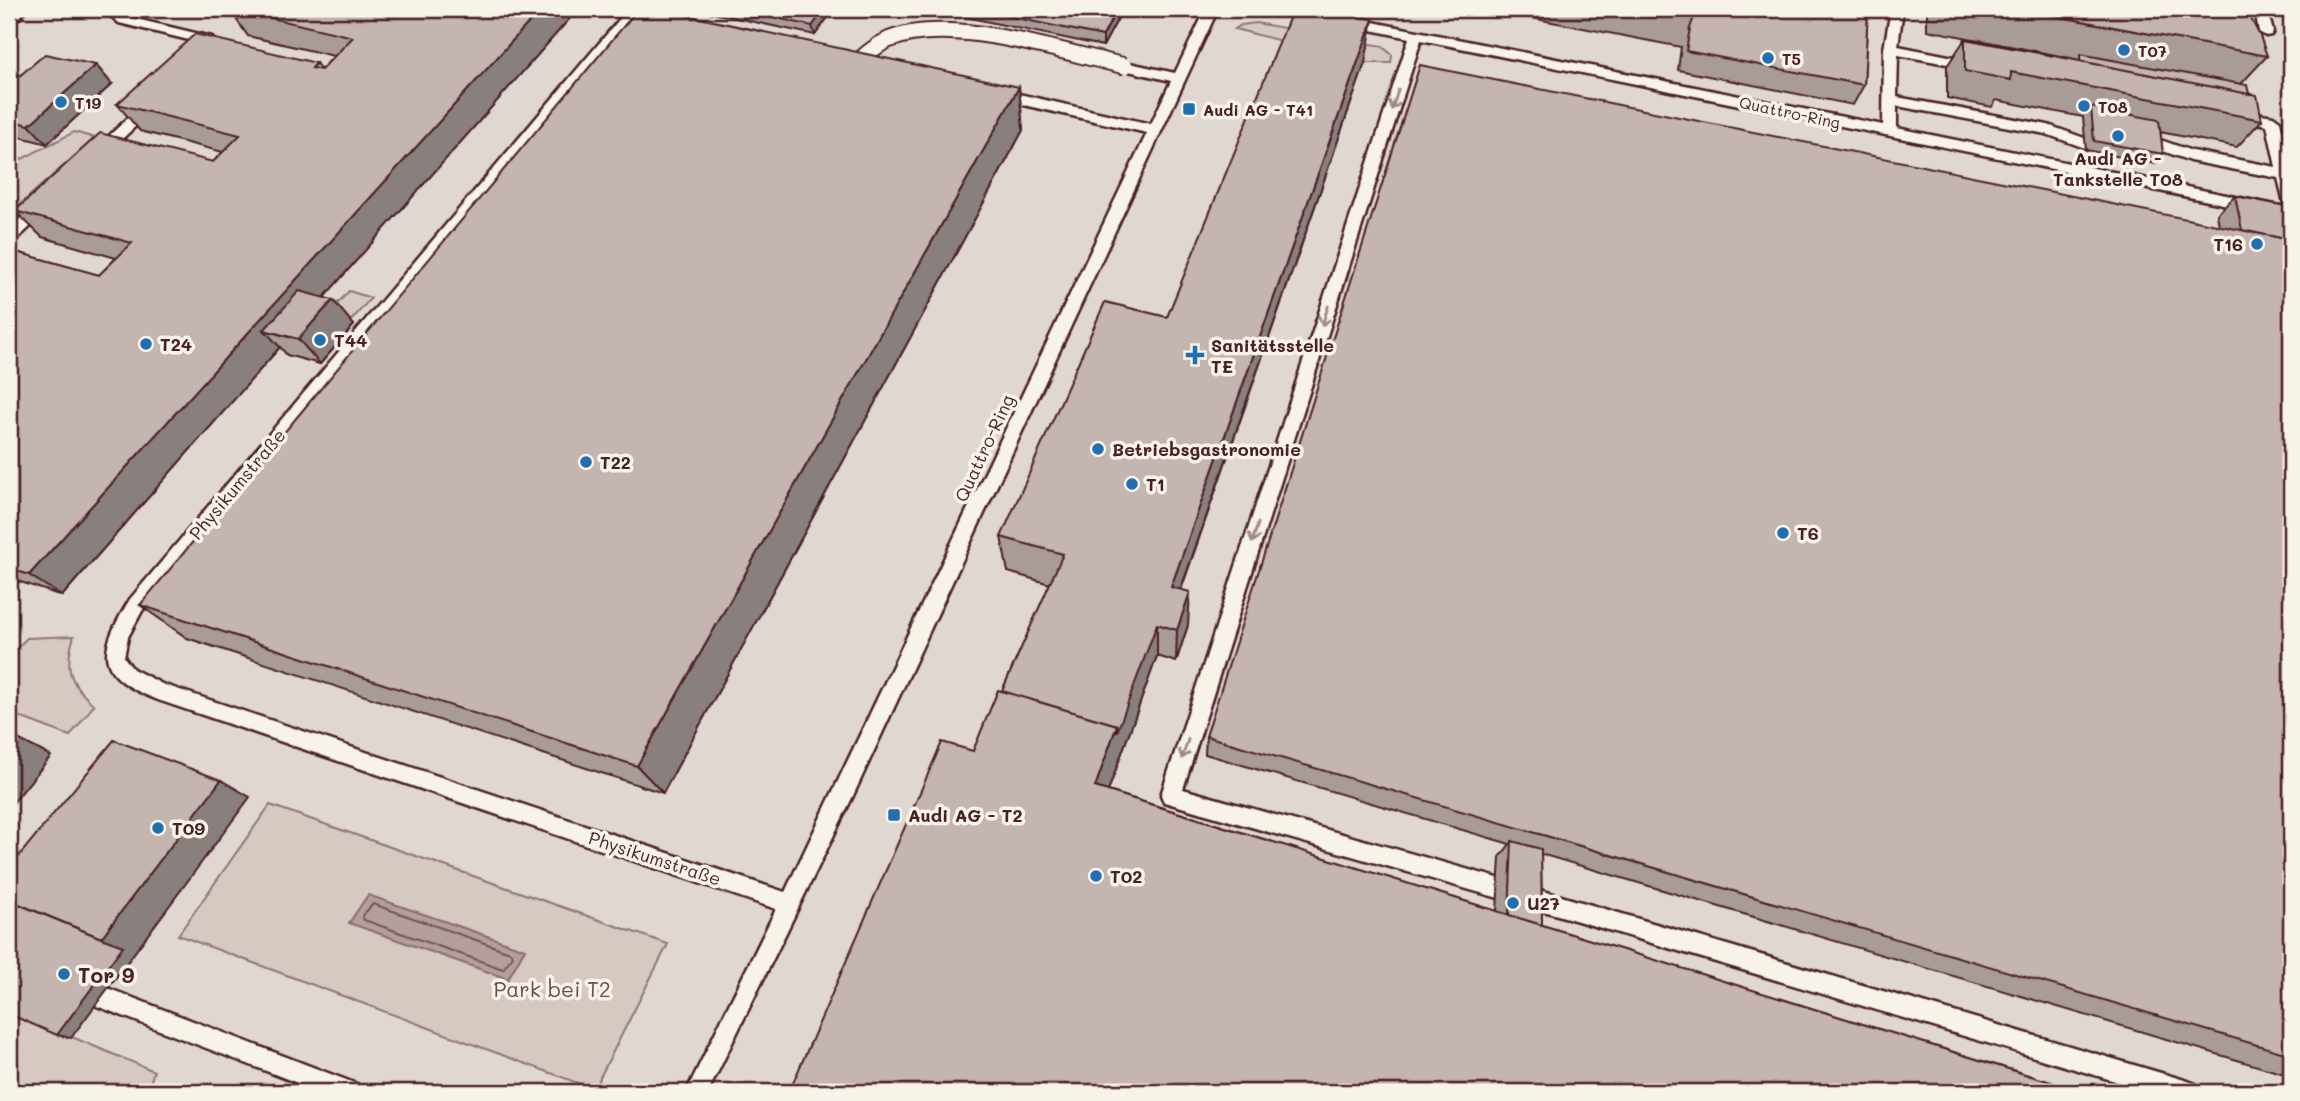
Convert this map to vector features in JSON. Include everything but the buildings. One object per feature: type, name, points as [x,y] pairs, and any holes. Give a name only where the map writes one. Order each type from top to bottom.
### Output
[{"type":"lane","points":[[117,9],[118,16],[124,20],[207,40],[210,44],[201,58]]},
{"type":"lane","name":"Quattro-Ring","points":[[788,903],[846,789],[1212,9]]},
{"type":"lane","points":[[1890,132],[1891,49],[1897,9]]},
{"type":"lane","points":[[2262,9],[2266,32]]},
{"type":"lane","name":"Physikumstraße","points":[[636,13],[136,604],[123,625],[114,649],[115,663],[130,680],[158,691],[788,903]]},
{"type":"lane","name":"Quattro-Ring","points":[[1328,16],[2291,213]]},
{"type":"lane","points":[[842,80],[860,57],[876,46],[894,37],[916,31],[939,29],[969,31],[1179,78]]},
{"type":"lane","points":[[1416,35],[1171,794],[1497,887],[2188,1092]]},
{"type":"lane","points":[[1891,49],[1986,67]]},
{"type":"lane","points":[[845,60],[872,65]]},
{"type":"lane","points":[[977,89],[1154,130]]},
{"type":"lane","points":[[88,164],[156,99]]},
{"type":"lane","points":[[1890,100],[2085,136]]},
{"type":"lane","points":[[2019,105],[2021,125]]},
{"type":"lane","points":[[2046,110],[2048,130]]},
{"type":"lane","points":[[2232,114],[2273,121],[2291,204]]},
{"type":"lane","points":[[2153,149],[2284,174]]},
{"type":"lane","points":[[9,238],[48,201]]},
{"type":"lane","points":[[697,1092],[788,903]]},
{"type":"lane","points":[[102,997],[349,1092]]},
{"type":"shaded area","points":[[9,9],[2291,9],[2291,1092],[9,1092]]},
{"type":"green space","points":[[1256,23],[1382,46],[1392,55],[1391,63],[1365,63],[1235,29],[1241,25]]},
{"type":"green space","points":[[74,132],[95,138],[9,214],[9,155],[22,159]]},
{"type":"green space","points":[[349,291],[371,298],[350,322],[326,316]]},
{"type":"green space","points":[[74,636],[69,657],[71,674],[79,689],[94,705],[70,736],[9,713],[9,656],[27,638]]},
{"type":"green space","name":"Park bei T2","points":[[270,805],[668,944],[594,1089],[178,935]]},
{"type":"green space","points":[[9,1011],[154,1071],[147,1092],[9,1092]]},
{"type":"water","points":[[368,895],[525,949],[508,979],[349,923]]},
{"type":"place","name":"T07","points":[[2124,50]]},
{"type":"place","name":"T5","points":[[1768,58]]},
{"type":"place","name":"T19","points":[[61,102]]},
{"type":"place","name":"T08","points":[[2084,106]]},
{"type":"place","name":"Audi AG - T41","points":[[1189,109]]},
{"type":"place","name":"Audi AG - Tankstelle T08","points":[[2118,136]]},
{"type":"place","name":"T16","points":[[2257,244]]},
{"type":"place","name":"T44","points":[[320,340]]},
{"type":"place","name":"T24","points":[[146,344]]},
{"type":"place","name":"Sanitätsstelle TE","points":[[1195,355]]},
{"type":"place","name":"Betriebsgastronomie","points":[[1098,449]]},
{"type":"place","name":"T22","points":[[586,462]]},
{"type":"place","name":"T1","points":[[1132,484]]},
{"type":"place","name":"T6","points":[[1783,533]]},
{"type":"place","name":"Audi AG - T2","points":[[894,815]]},
{"type":"place","name":"T09","points":[[158,828]]},
{"type":"place","name":"T02","points":[[1096,876]]},
{"type":"place","name":"U27","points":[[1513,903]]},
{"type":"place","name":"Tor 9","points":[[64,974]]}]
